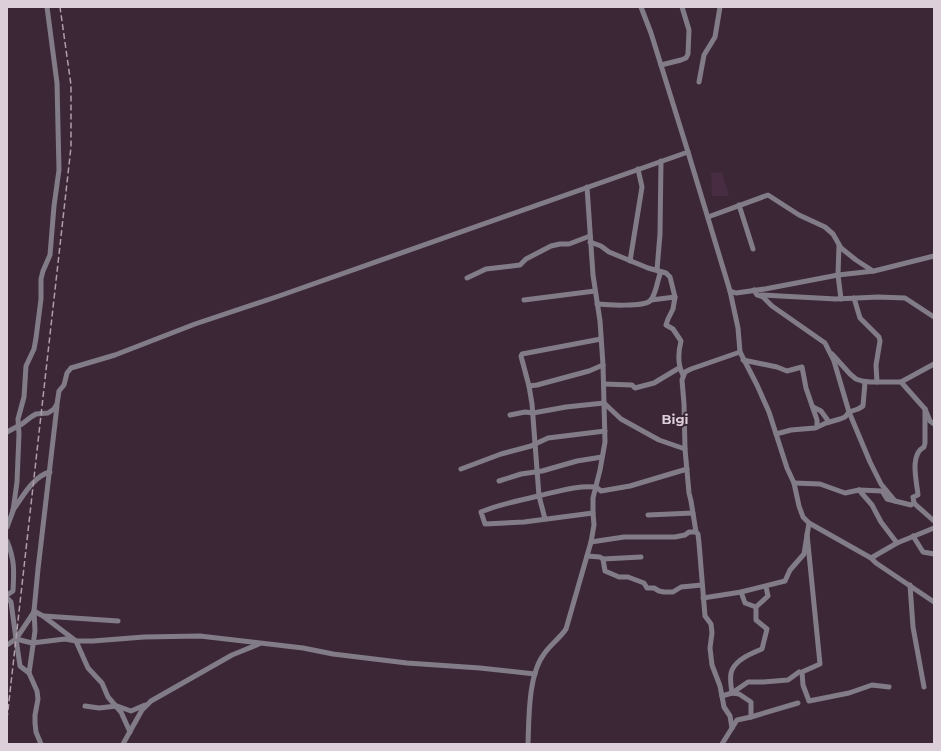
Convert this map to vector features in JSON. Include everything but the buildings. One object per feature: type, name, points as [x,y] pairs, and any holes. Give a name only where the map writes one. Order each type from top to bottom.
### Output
[{"type":"street","points":[[13,511],[17,482],[20,434],[18,426],[24,397],[26,366],[34,349],[41,300],[41,279],[51,251],[54,206],[59,170],[57,83],[47,7]]},
{"type":"street","points":[[641,7],[661,65],[730,291],[738,328],[740,352],[763,399],[787,468],[794,483],[803,517],[809,523],[872,558],[876,563],[934,602]]},
{"type":"street","points":[[661,65],[682,60],[686,58],[688,54],[689,30],[682,7]]},
{"type":"street","points":[[699,82],[704,56],[715,37],[720,7]]},
{"type":"street","points":[[29,673],[32,643],[35,631],[34,612],[57,404],[59,391],[64,385],[67,373],[71,368],[115,356],[195,324],[279,296],[688,152]]},
{"type":"street","points":[[651,300],[660,274],[658,271],[661,161]]},
{"type":"street","points":[[630,261],[642,187],[638,169]]},
{"type":"street","points":[[528,744],[530,701],[535,674],[543,654],[566,629],[591,542],[594,525],[593,498],[605,442],[606,422],[600,321],[590,242],[587,187]]},
{"type":"street","points":[[708,217],[768,195],[799,215],[825,227],[833,234],[839,245],[856,260],[874,271]]},
{"type":"street","points":[[739,205],[753,249]]},
{"type":"street","points":[[467,278],[486,269],[520,265],[526,259],[551,246],[569,244],[590,236]]},
{"type":"street","points":[[590,242],[630,261],[666,274],[670,277],[676,297],[673,309],[666,324],[673,329],[681,341],[678,351],[679,368],[683,376],[685,449],[689,493],[696,532],[698,534],[705,616],[711,624],[712,633],[710,648],[712,665],[720,686],[724,708],[730,716],[732,728]]},
{"type":"street","points":[[839,245],[838,275],[840,299]]},
{"type":"street","points":[[755,293],[765,289],[838,275],[874,271],[934,256]]},
{"type":"street","points":[[524,300],[595,291]]},
{"type":"street","points":[[730,291],[736,293],[840,299],[878,297],[905,298],[934,317]]},
{"type":"street","points":[[755,293],[825,343],[834,361],[849,412],[870,462],[882,484],[895,501]]},
{"type":"street","points":[[597,304],[631,305],[648,302],[651,300],[676,297]]},
{"type":"street","points":[[854,298],[860,318],[879,337],[880,342],[876,365],[877,382]]},
{"type":"street","points":[[545,519],[539,496],[532,404],[521,356],[522,354],[601,339]]},
{"type":"street","points":[[683,376],[691,369],[740,352]]},
{"type":"street","points":[[830,352],[850,374],[856,379],[866,382],[901,382],[934,364]]},
{"type":"street","points":[[743,360],[778,367],[787,371],[802,367],[806,388],[817,420],[817,427]]},
{"type":"street","points":[[529,386],[589,371],[603,365]]},
{"type":"street","points":[[604,384],[632,385],[635,388],[654,383],[679,368]]},
{"type":"street","points":[[776,434],[791,430],[817,427],[840,419],[849,412],[863,406],[866,382]]},
{"type":"street","points":[[901,382],[925,409],[933,422]]},
{"type":"street","points":[[510,415],[525,412],[532,414],[566,406],[604,403],[627,422],[659,440],[685,449]]},
{"type":"street","points":[[7,432],[36,414],[48,412],[54,409],[57,404]]},
{"type":"street","points":[[813,407],[821,411],[829,422]]},
{"type":"street","points":[[925,409],[925,442],[924,447],[916,456],[915,471],[918,495],[913,497],[914,503],[934,521]]},
{"type":"street","points":[[461,469],[548,438],[605,431]]},
{"type":"street","points":[[499,481],[521,474],[577,461],[602,457]]},
{"type":"street","points":[[593,513],[524,522],[485,524],[481,512],[496,506],[582,486],[596,487],[601,491],[623,487],[687,469]]},
{"type":"street","points":[[7,525],[13,511],[32,486],[44,473],[50,472]]},
{"type":"street","points":[[794,483],[820,484],[845,493],[859,490],[882,492],[887,499],[911,505],[914,503]]},
{"type":"street","points":[[859,490],[872,505],[896,542]]},
{"type":"street","points":[[648,515],[693,513]]},
{"type":"street","points":[[703,598],[742,592],[785,581],[790,570],[804,554],[809,523]]},
{"type":"street","points":[[872,558],[896,542],[934,528]]},
{"type":"street","points":[[591,542],[624,537],[675,537],[685,535],[689,532],[696,532]]},
{"type":"street","points":[[808,534],[820,664],[802,672],[803,685],[809,701],[849,693],[872,685],[889,687]]},
{"type":"street","points":[[913,536],[922,552],[934,554]]},
{"type":"street","points":[[7,541],[13,555],[14,563],[13,591],[7,595]]},
{"type":"street","points":[[587,556],[600,557],[603,559],[641,557]]},
{"type":"street","points":[[603,559],[605,571],[619,577],[628,577],[644,583],[647,588],[673,592],[681,587],[702,586]]},
{"type":"street","points":[[910,585],[913,627],[924,687]]},
{"type":"street","points":[[732,693],[730,678],[732,669],[742,660],[762,649],[767,629],[756,620],[756,607],[768,596],[766,587]]},
{"type":"street","points":[[742,592],[745,603],[756,607]]},
{"type":"street","points":[[7,598],[10,602],[20,666],[29,673],[37,691],[38,699],[35,723],[36,732],[42,744]]},
{"type":"street","points":[[34,612],[43,616],[76,641],[88,668],[99,678],[108,697],[118,706],[131,711],[146,705],[232,655],[255,645],[262,644]]},
{"type":"street","points":[[7,645],[16,639],[34,612]]},
{"type":"street","points":[[43,616],[118,621]]},
{"type":"street","points":[[16,639],[32,643],[65,639],[76,641],[144,637],[200,636],[303,648],[333,654],[407,664],[480,668],[535,674]]},
{"type":"street","points":[[722,696],[732,693],[748,682],[788,680],[799,672]]},
{"type":"street","points":[[732,693],[739,694],[751,702],[751,717]]},
{"type":"street","points":[[722,744],[738,720],[798,704]]},
{"type":"street","points":[[123,744],[146,705]]},
{"type":"street","points":[[85,706],[99,708],[118,706]]},
{"type":"street","points":[[118,706],[130,732]]},
{"type":"shaded area","points":[[722,172],[729,196],[712,196],[711,173]]},
{"type":"railway","points":[[7,719],[71,147],[71,85],[60,7]]},
{"type":"district","name":"Bigi","points":[[675,419]]}]
